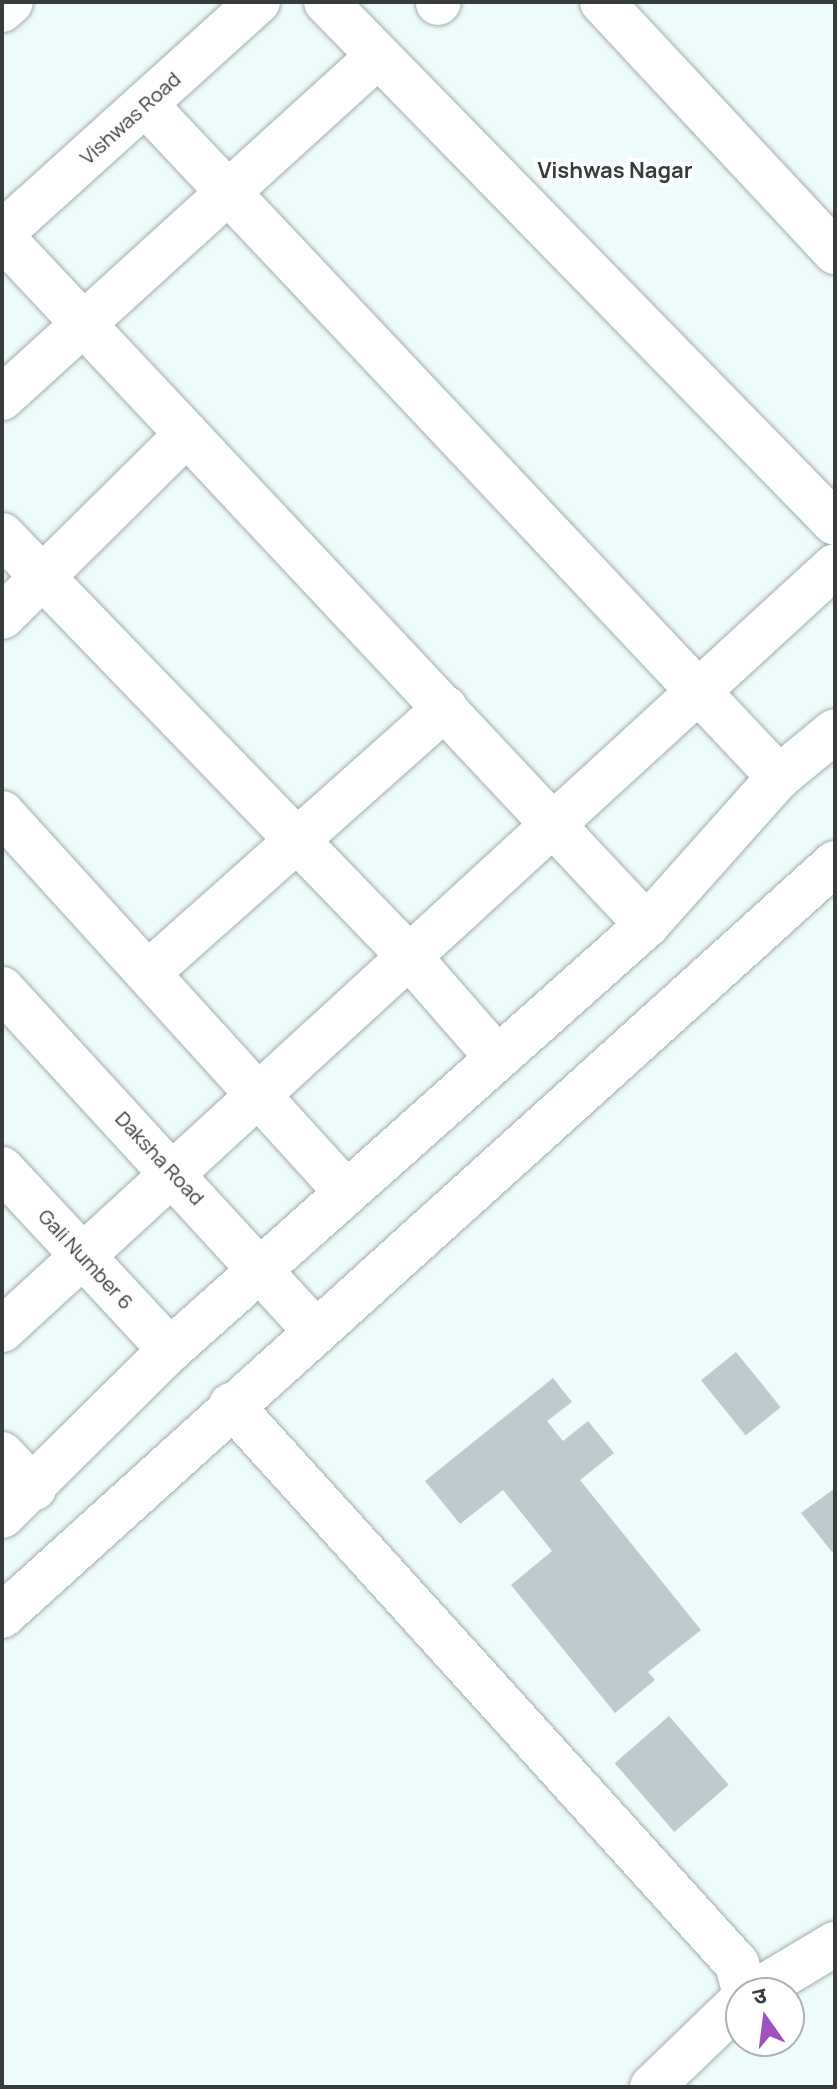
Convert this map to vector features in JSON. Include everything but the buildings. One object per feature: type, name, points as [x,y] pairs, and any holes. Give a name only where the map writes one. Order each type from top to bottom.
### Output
[{"type":"street","points":[[2,10],[11,2]]},
{"type":"street","name":"Vishwas Road","points":[[2,235],[258,2]]},
{"type":"street","points":[[326,2],[835,523]]},
{"type":"street","points":[[602,2],[835,252]]},
{"type":"street","points":[[2,398],[378,56]]},
{"type":"street","points":[[145,104],[779,777]]},
{"type":"street","points":[[2,235],[647,925]]},
{"type":"street","points":[[2,617],[187,434]]},
{"type":"street","points":[[2,535],[291,841],[406,953],[496,1056]]},
{"type":"street","points":[[2,1330],[175,1173],[406,953],[700,692],[835,566]]},
{"type":"street","points":[[149,972],[291,841],[445,708]]},
{"type":"street","points":[[2,1454],[18,1502],[170,1350],[496,1056],[647,925],[779,777],[835,731]]},
{"type":"street","points":[[2,813],[260,1093],[347,1193]]},
{"type":"street","points":[[2,1616],[231,1405],[835,863]]},
{"type":"street","name":"Daksha Road","points":[[2,989],[263,1267],[315,1331]]},
{"type":"street","name":"Gali Number 6","points":[[2,1169],[170,1350]]},
{"type":"street","points":[[231,1405],[737,1964],[741,1977]]},
{"type":"street","points":[[780,1977],[835,1944]]},
{"type":"street","points":[[652,2087],[725,2016]]},
{"type":"district","name":"Vishwas Nagar","points":[[615,171]]}]
